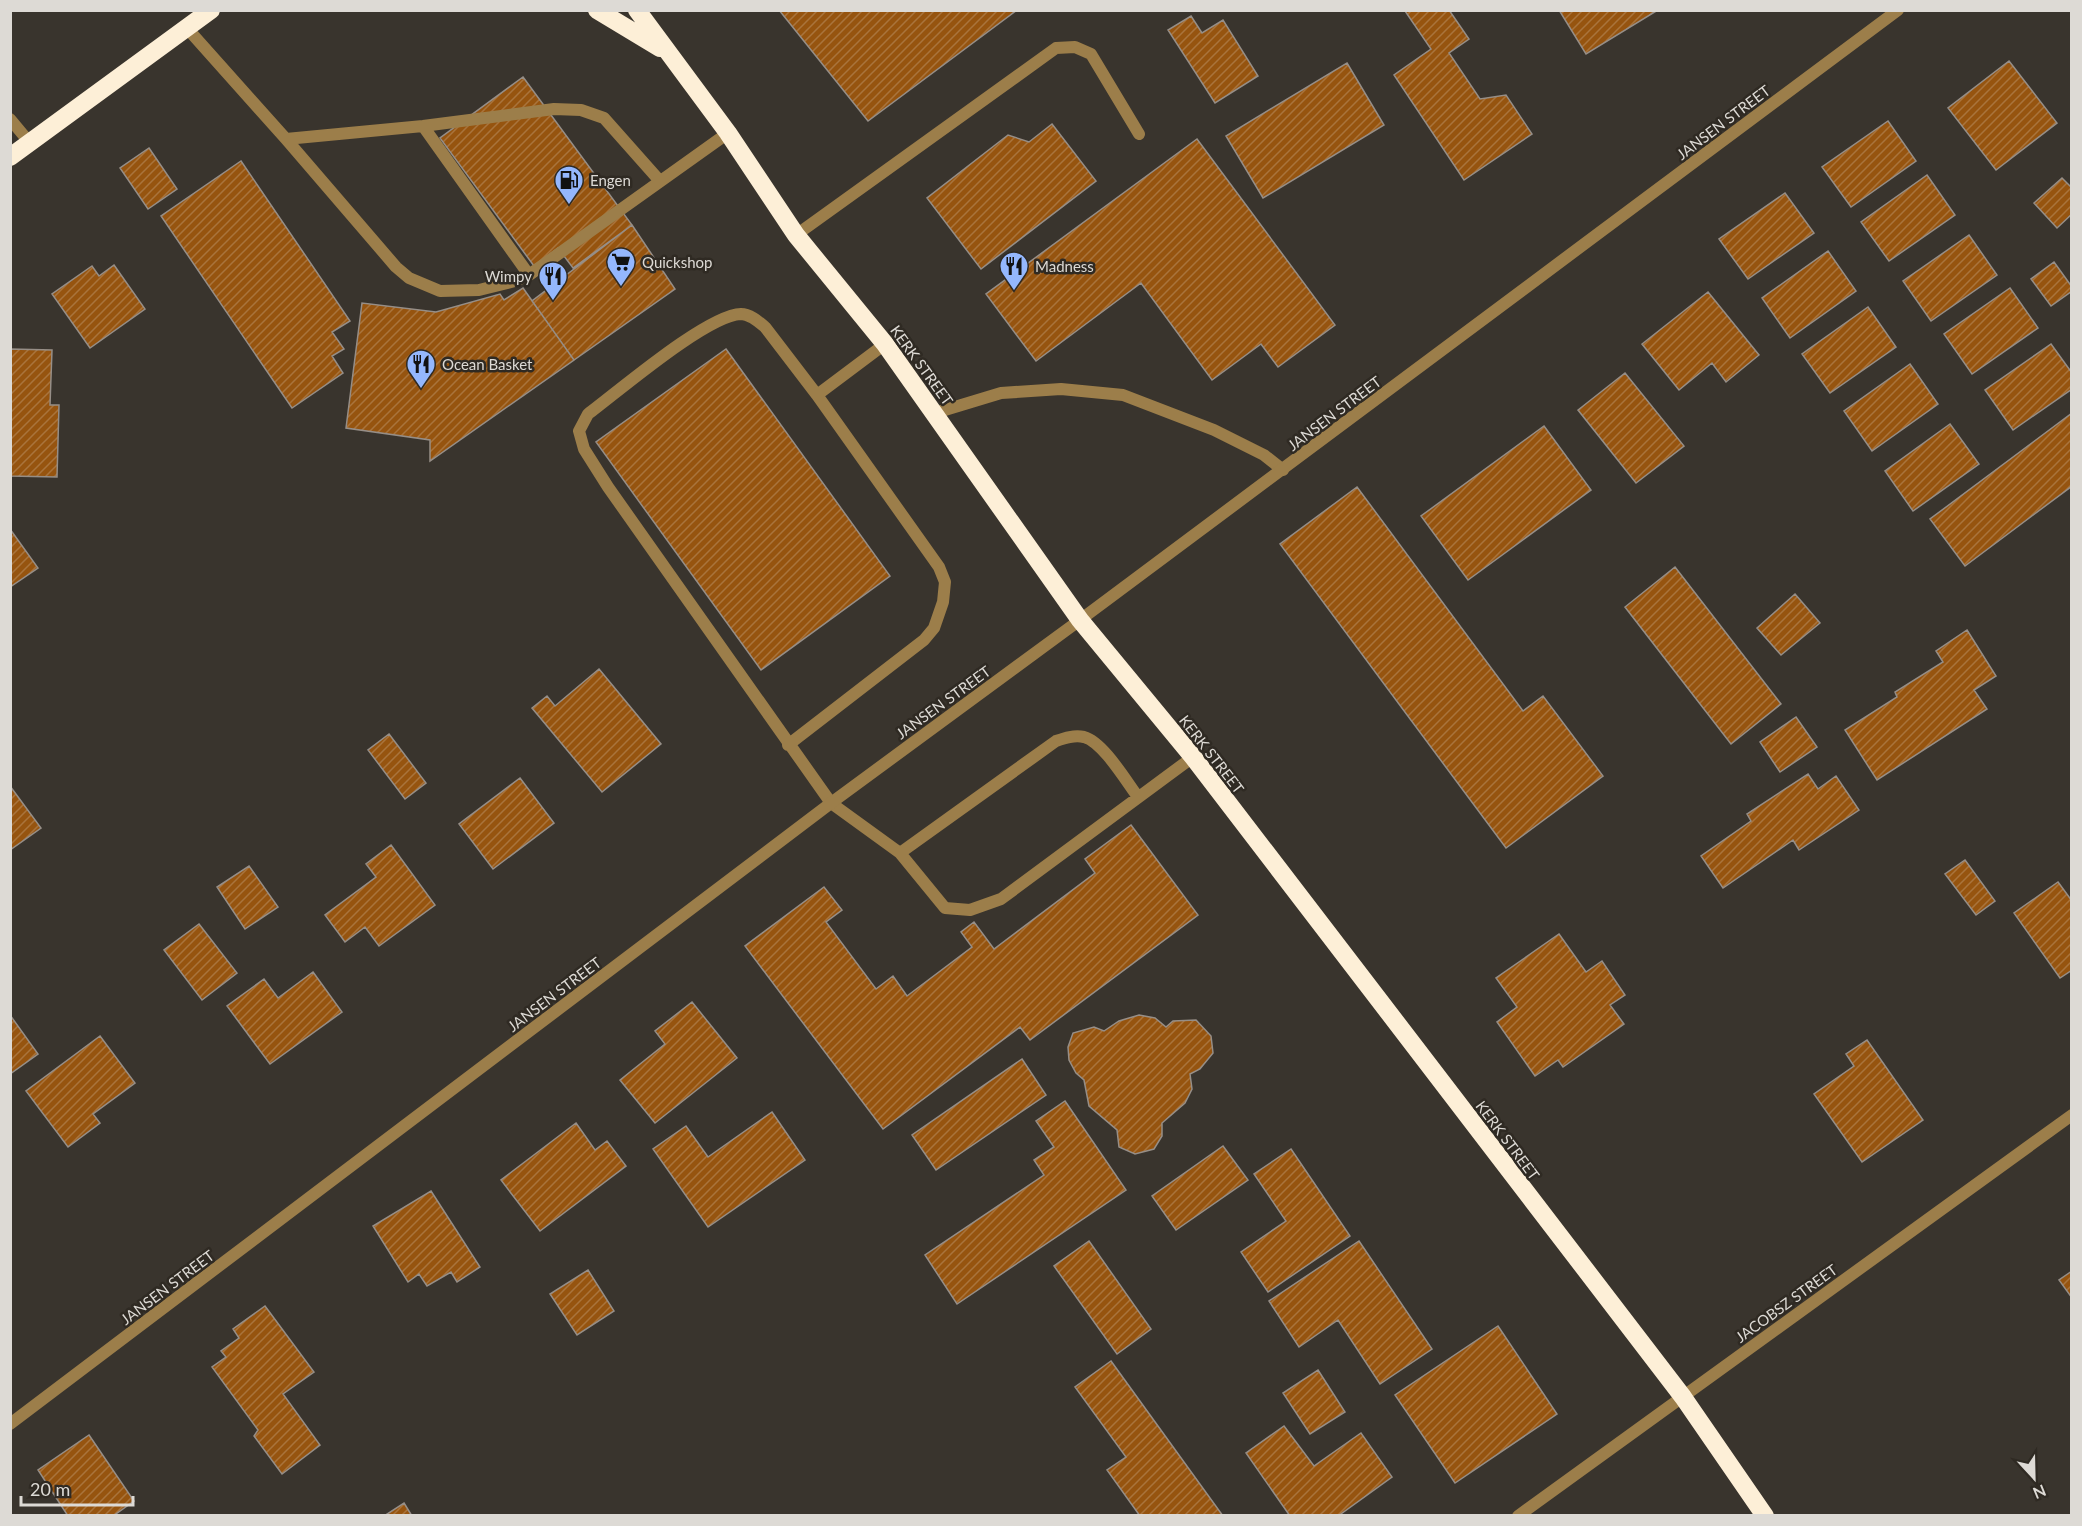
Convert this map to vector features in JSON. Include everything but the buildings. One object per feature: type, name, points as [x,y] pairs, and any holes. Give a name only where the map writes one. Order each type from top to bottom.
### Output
[{"type":"highway","points":[[10,157],[211,10]]},
{"type":"highway","points":[[597,10],[667,52]]},
{"type":"highway","name":"KERK STREET","points":[[637,10],[728,133],[796,235],[885,344],[1080,620],[1193,757],[1683,1397],[1765,1515]]},
{"type":"street","name":"JANSEN STREET","points":[[10,1424],[831,803],[1283,470],[1898,10]]},
{"type":"street","points":[[186,27],[396,267],[409,278],[440,291],[479,290],[529,275],[659,180],[728,133]]},
{"type":"street","points":[[796,235],[1056,48],[1075,47],[1091,54],[1139,134]]},
{"type":"street","points":[[286,139],[423,126],[554,109],[591,112],[604,118],[659,180]]},
{"type":"street","points":[[10,119],[30,143]]},
{"type":"street","points":[[423,126],[529,275]]},
{"type":"street","points":[[788,745],[924,640],[939,615],[945,582],[939,567],[817,395],[765,327],[755,319],[742,314],[709,325],[588,414],[579,431],[584,449],[608,487],[788,745],[831,803],[900,853],[945,908],[970,910],[1001,898],[1193,757]]},
{"type":"street","points":[[817,395],[885,344]]},
{"type":"street","points":[[934,413],[1001,393],[1061,389],[1123,396],[1214,430],[1264,455],[1283,470]]},
{"type":"street","points":[[900,853],[1056,741],[1066,738],[1086,737],[1096,744],[1138,797]]},
{"type":"street","name":"JACOBSZ STREET","points":[[1518,1515],[2072,1115]]},
{"type":"place","name":"Engen","points":[[569,206]]},
{"type":"place","name":"Quickshop","points":[[621,288]]},
{"type":"place","name":"Madness","points":[[1014,292]]},
{"type":"place","name":"Wimpy","points":[[553,302]]},
{"type":"place","name":"Ocean Basket","points":[[421,390]]}]
